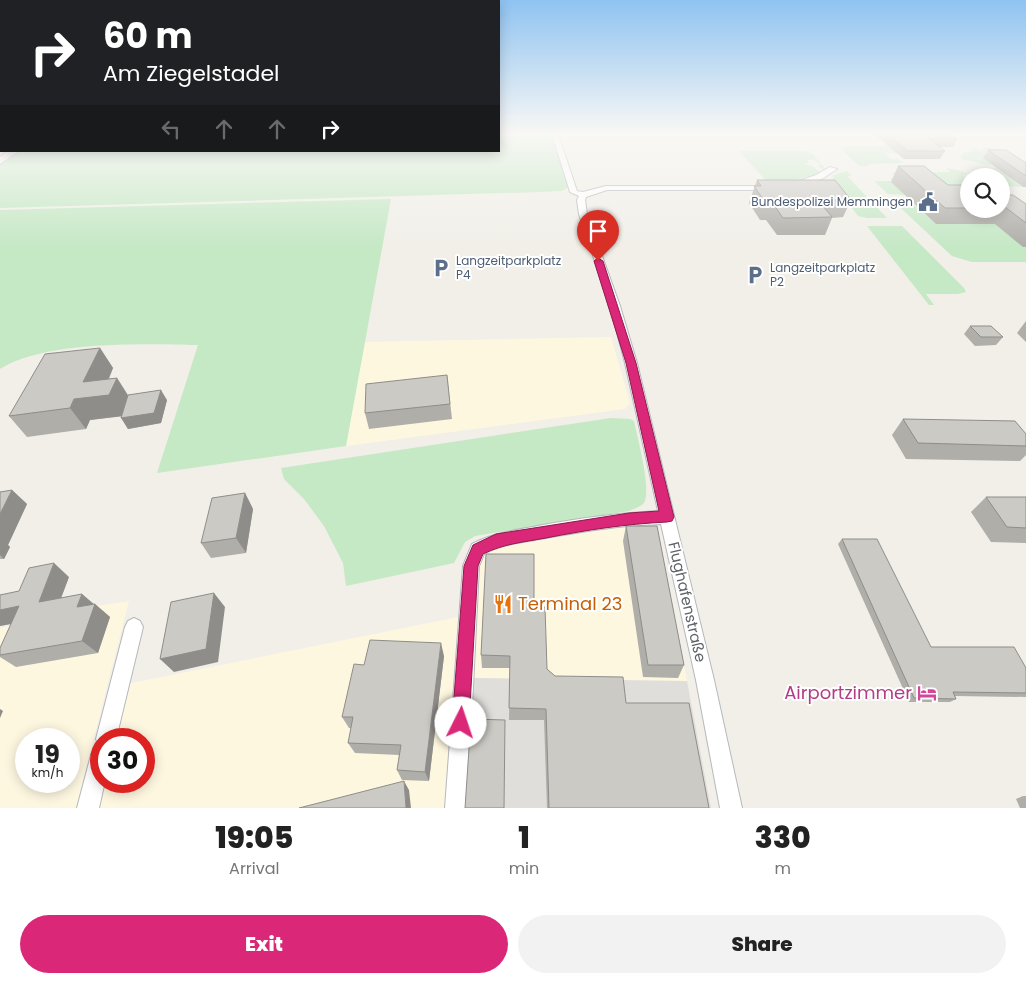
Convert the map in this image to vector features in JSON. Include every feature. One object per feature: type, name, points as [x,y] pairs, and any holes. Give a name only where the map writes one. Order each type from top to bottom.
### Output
[{"type":"street","points":[[567,172],[574,192],[583,195],[600,189],[621,187],[780,187],[818,177],[828,172]]},
{"type":"street","name":"Flughafenstraße","points":[[583,195],[581,200],[583,214],[631,363],[705,680],[731,808]]},
{"type":"street","points":[[456,808],[471,566],[478,549],[496,541],[564,528],[629,518],[667,517]]},
{"type":"street","points":[[109,728],[134,627]]},
{"type":"street","points":[[88,808],[92,793]]},
{"type":"shaded area","points":[[611,337],[630,403],[625,409],[346,446],[365,342]]},
{"type":"shaded area","points":[[629,526],[659,544],[687,681],[473,678],[478,570],[483,555],[489,550],[499,547]]},
{"type":"shaded area","points":[[129,601],[96,728],[90,728],[90,753],[80,792],[80,728],[15,728],[15,793],[80,793],[76,808],[0,808],[0,628],[97,606]]},
{"type":"shaded area","points":[[458,617],[444,808],[98,808],[101,793],[155,793],[155,728],[117,728],[127,684]]},
{"type":"shaded area","points":[[473,678],[687,681],[711,808],[466,808]]},
{"type":"green space","points":[[0,172],[564,172],[568,187],[562,191],[539,192],[0,208]]},
{"type":"green space","points":[[758,172],[821,173],[771,186]]},
{"type":"green space","points":[[848,172],[852,176],[847,176],[887,218],[858,216],[832,182],[834,175]]},
{"type":"green space","points":[[960,172],[960,186],[897,177],[892,173]]},
{"type":"green space","points":[[890,178],[901,181],[906,195],[888,194],[874,181],[893,181]]},
{"type":"green space","points":[[1010,178],[1022,187],[1010,186]]},
{"type":"green space","points":[[907,198],[936,224],[960,213],[960,218],[1010,218],[1010,215],[1026,225],[1026,262],[972,262],[952,256],[891,199]]},
{"type":"green space","points":[[391,199],[346,446],[157,473],[198,345],[151,344],[69,348],[20,360],[0,369],[0,210]]},
{"type":"green space","points":[[867,226],[902,226],[966,292],[958,294],[926,294],[934,305],[929,305]]},
{"type":"green space","points":[[611,418],[634,421],[645,477],[646,498],[642,505],[629,511],[475,536],[465,542],[454,563],[346,586],[343,563],[324,526],[304,499],[284,479],[281,468]]},
{"type":"building","points":[[904,172],[931,172],[948,185],[960,185],[960,208],[945,208]]},
{"type":"building","points":[[757,180],[835,180],[851,200],[825,200],[829,205],[822,205],[832,217],[783,218],[772,202],[765,202],[754,186],[761,186]]},
{"type":"building","points":[[1010,195],[1026,204],[1026,223],[1010,211]]},
{"type":"building","points":[[970,326],[991,326],[1003,337],[981,337]]},
{"type":"building","points":[[100,348],[83,382],[117,378],[109,395],[74,399],[70,408],[9,416],[45,354]]},
{"type":"building","points":[[447,375],[450,404],[365,413],[366,384]]},
{"type":"building","points":[[161,390],[154,413],[121,418],[128,395]]},
{"type":"building","points":[[903,419],[1015,421],[1026,434],[1026,446],[918,443]]},
{"type":"building","points":[[12,490],[0,514],[0,492]]},
{"type":"building","points":[[245,493],[236,538],[201,543],[212,498]]},
{"type":"building","points":[[986,497],[1026,497],[1026,528],[1007,527]]},
{"type":"building","points":[[626,526],[657,526],[684,665],[648,665]]},
{"type":"building","points":[[842,539],[877,539],[931,647],[1014,647],[1026,668],[1026,693],[953,692],[956,699],[914,698]]},
{"type":"building","points":[[486,554],[534,554],[534,607],[545,607],[547,669],[555,676],[623,677],[626,703],[689,703],[709,808],[549,808],[546,709],[509,708],[510,656],[481,655]]},
{"type":"building","points":[[54,563],[39,602],[82,594],[77,607],[95,604],[82,641],[0,655],[0,648],[19,606],[0,610],[0,595],[19,591],[29,568]]},
{"type":"building","points":[[214,593],[206,649],[160,659],[171,602]]},
{"type":"building","points":[[370,640],[441,643],[425,772],[397,770],[401,745],[348,743],[353,717],[342,717],[354,664],[364,665]]},
{"type":"building","points":[[471,719],[505,720],[504,808],[465,808]]},
{"type":"building","points":[[404,781],[406,808],[299,808]]},
{"type":"place","name":"Bundespolizei Memmingen","points":[[928,202]]},
{"type":"place","name":"Langzeitparkplatz P4","points":[[441,268]]},
{"type":"place","name":"Langzeitparkplatz P2","points":[[755,275]]},
{"type":"place","name":"Terminal 23","points":[[503,604]]},
{"type":"place","name":"Airportzimmer","points":[[927,693]]},
{"type":"route","points":[[461,723],[471,566],[478,549],[496,541],[564,528],[629,518],[667,517],[631,363],[598,261]]}]
